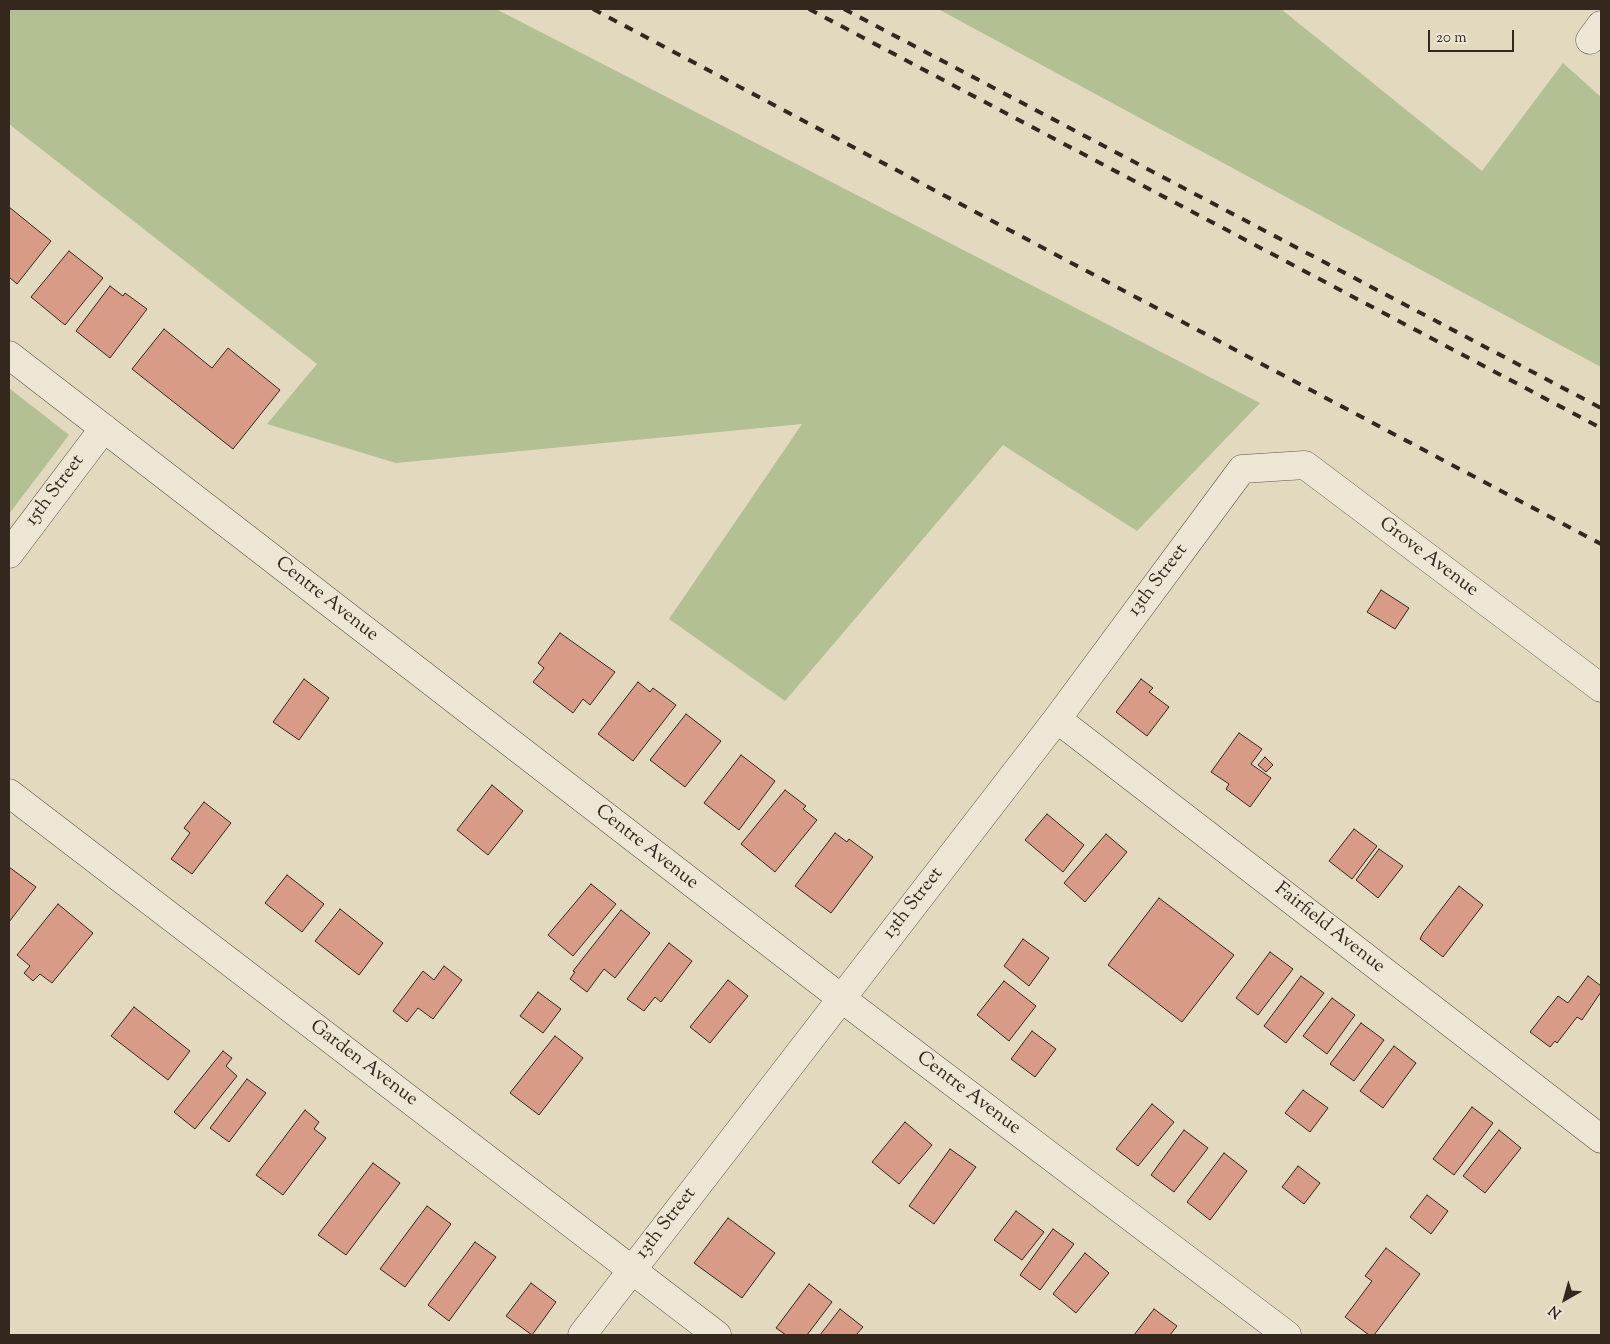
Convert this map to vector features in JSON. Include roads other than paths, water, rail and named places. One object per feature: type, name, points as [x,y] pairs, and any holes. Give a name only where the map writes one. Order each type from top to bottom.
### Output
[{"type":"street","name":"Centre Avenue","points":[[9,355],[841,998],[1287,1335]]},
{"type":"street","name":"15th Street","points":[[9,554],[104,428]]},
{"type":"street","name":"Grove Avenue","points":[[1242,469],[1305,465],[1601,688]]},
{"type":"street","name":"13th Street","points":[[582,1335],[1057,719],[1242,469]]},
{"type":"street","name":"Fairfield Avenue","points":[[1057,719],[1601,1139]]},
{"type":"street","name":"Garden Avenue","points":[[9,792],[717,1335]]},
{"type":"railway","points":[[593,9],[1601,544]]},
{"type":"railway","points":[[809,9],[1601,428]]},
{"type":"railway","points":[[844,9],[1601,408]]}]
